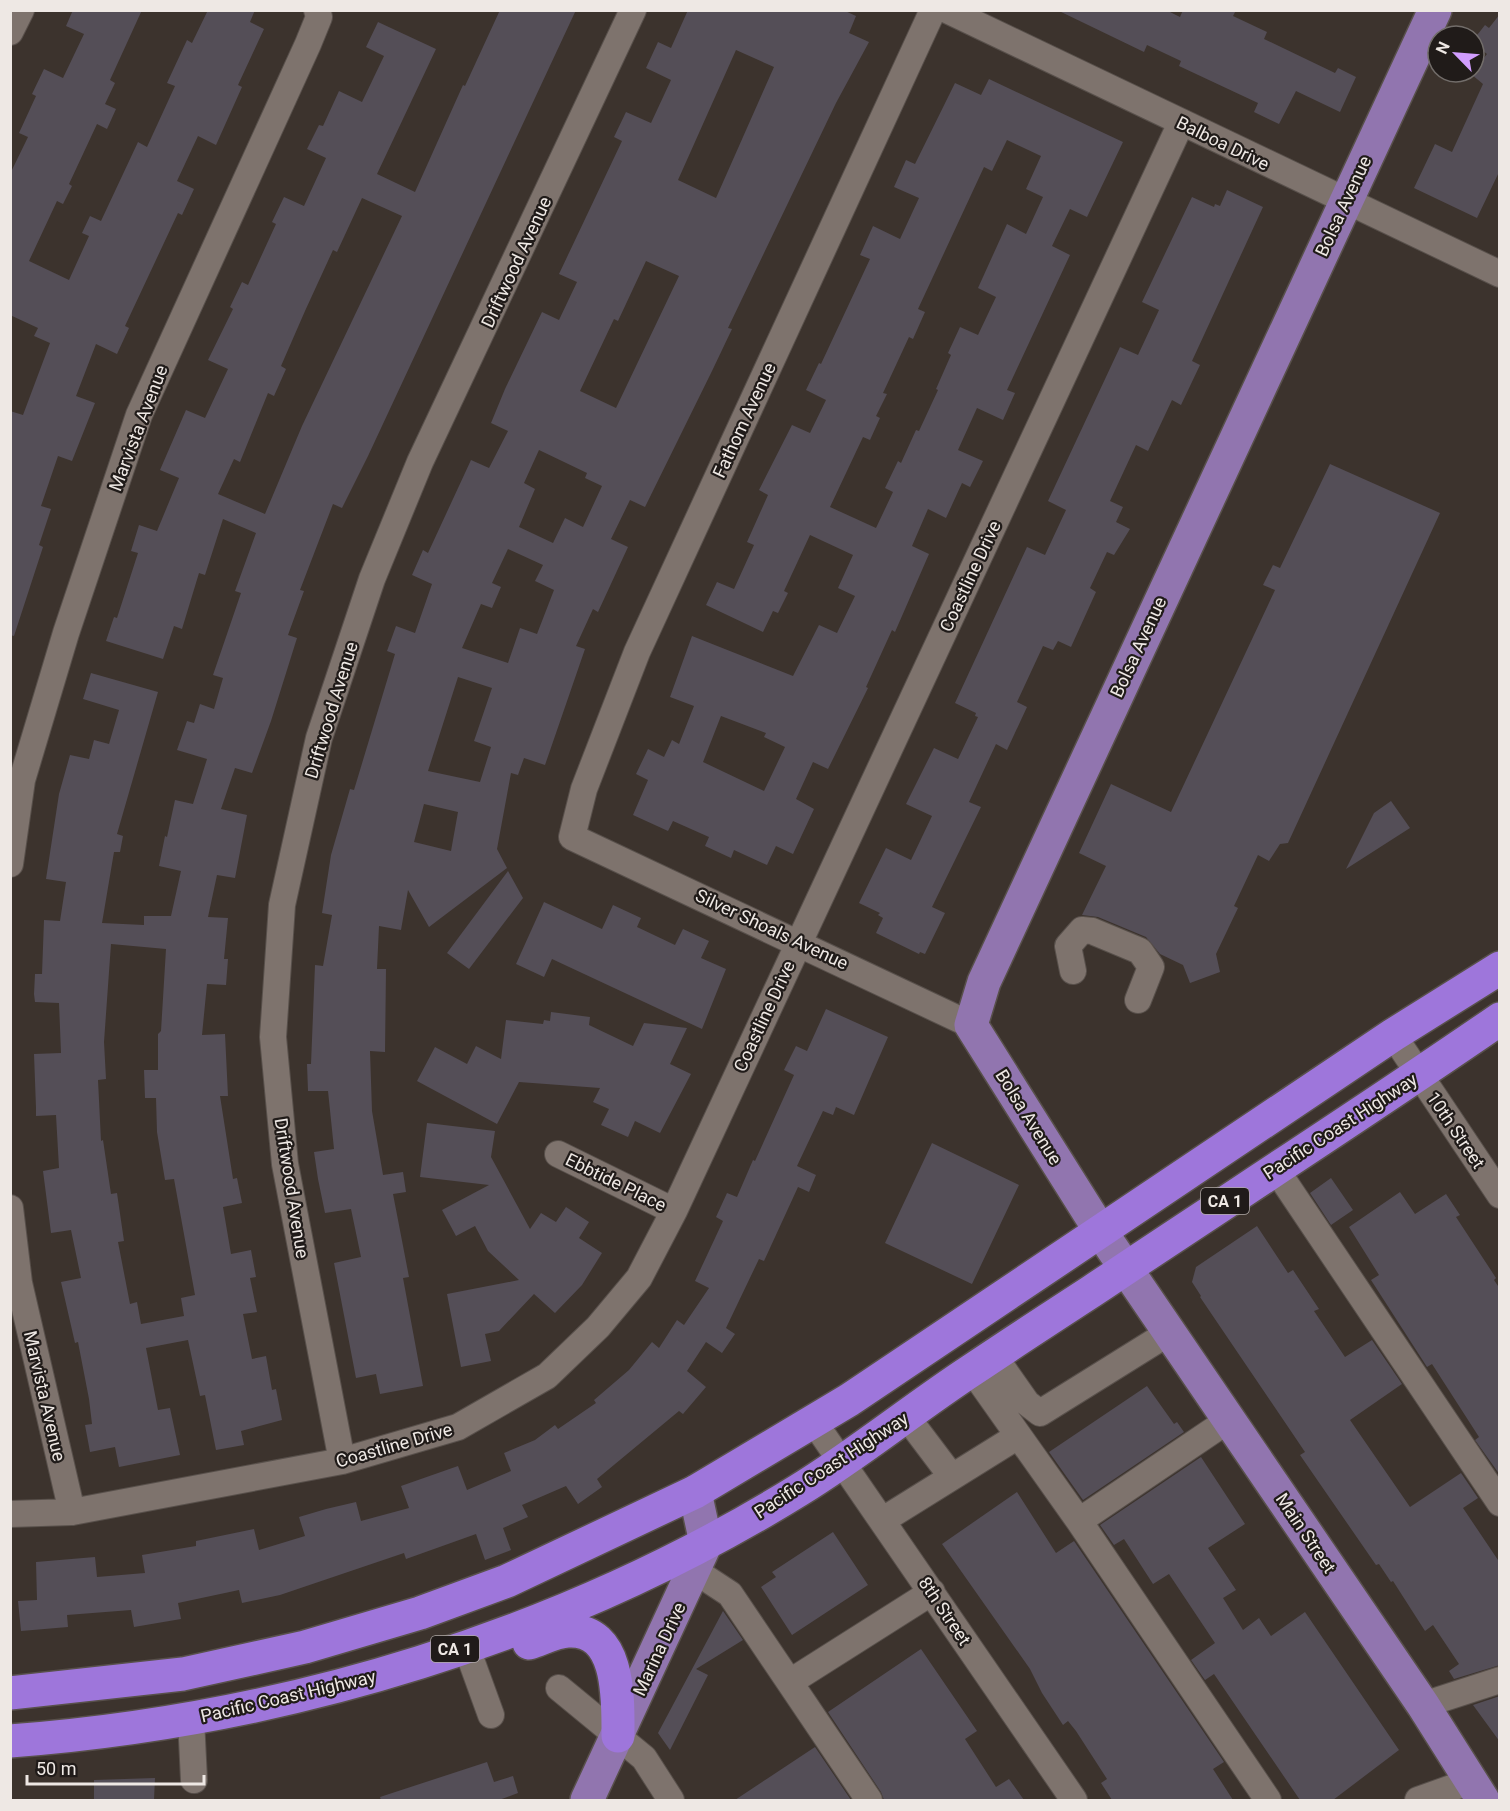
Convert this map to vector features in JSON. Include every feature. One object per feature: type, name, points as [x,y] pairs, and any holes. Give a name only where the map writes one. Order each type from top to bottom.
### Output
[{"type":"highway","name":"CA 1","points":[[10,1693],[183,1674],[306,1647],[420,1613],[507,1581],[695,1492],[814,1422],[1393,1035],[1500,968]]},
{"type":"highway","name":"Pacific Coast Highway","points":[[10,1741],[74,1736],[191,1719],[311,1694],[469,1654],[506,1633],[598,1595],[700,1557],[983,1363],[1500,1019]]},
{"type":"highway","points":[[469,1654],[561,1632],[571,1631],[591,1637],[601,1646],[610,1661],[617,1682],[618,1736]]},
{"type":"highway","points":[[183,1674],[191,1719]]},
{"type":"main road","name":"Bolsa Avenue","points":[[1126,1268],[971,1025],[984,982],[1344,201],[1435,10]]},
{"type":"main road","name":"Main Street","points":[[1126,1268],[1423,1705],[1477,1791]]},
{"type":"main road","points":[[695,1492],[700,1557]]},
{"type":"main road","name":"Marina Drive","points":[[587,1800],[700,1557]]},
{"type":"street","points":[[10,32],[21,10]]},
{"type":"street","name":"Marvista Avenue","points":[[10,864],[22,780],[66,633],[139,415],[308,44],[319,17],[317,10]]},
{"type":"street","name":"Driftwood Avenue","points":[[342,1461],[285,1164],[273,1037],[282,905],[319,738],[372,579],[420,462],[633,10]]},
{"type":"street","name":"Fathom Avenue","points":[[572,837],[584,789],[637,652],[933,10]]},
{"type":"street","name":"Balboa Drive","points":[[947,10],[1500,274]]},
{"type":"street","name":"Coastline Drive","points":[[10,1514],[72,1512],[342,1461],[458,1427],[547,1376],[598,1328],[639,1278],[674,1211],[1181,123]]},
{"type":"street","name":"Silver Shoals Avenue","points":[[572,837],[971,1025]]},
{"type":"street","points":[[1072,971],[1068,945],[1082,930],[1092,931],[1140,951],[1151,967],[1138,1000]]},
{"type":"street","name":"10th Street","points":[[1393,1035],[1500,1196]]},
{"type":"street","name":"Ebbtide Place","points":[[558,1154],[674,1211]]},
{"type":"street","points":[[1275,1168],[1500,1503]]},
{"type":"street","name":"Marvista Avenue","points":[[10,1208],[19,1283],[72,1512]]},
{"type":"street","points":[[983,1363],[1040,1413],[1170,1332]]},
{"type":"street","points":[[983,1363],[1018,1436],[1079,1521],[1268,1800]]},
{"type":"street","points":[[906,1416],[952,1477]]},
{"type":"street","points":[[1079,1521],[1230,1419]]},
{"type":"street","name":"8th Street","points":[[814,1422],[1074,1800]]},
{"type":"street","points":[[883,1520],[1018,1436]]},
{"type":"street","points":[[700,1557],[730,1594],[869,1800]]},
{"type":"street","points":[[790,1682],[932,1592]]},
{"type":"street","points":[[469,1654],[491,1715]]},
{"type":"street","points":[[1423,1705],[1500,1680]]},
{"type":"street","points":[[559,1688],[644,1758],[672,1800]]},
{"type":"street","points":[[191,1719],[194,1780]]},
{"type":"street","points":[[1418,1800],[1477,1791]]},
{"type":"building","points":[[73,10],[142,10],[110,80],[115,83],[105,104],[116,109],[107,129],[97,124],[69,184],[72,186],[63,204],[57,201],[29,261],[69,280],[89,236],[82,233],[90,216],[101,221],[138,142],[147,147],[175,86],[167,83],[187,40],[192,43],[208,10],[255,10],[250,22],[264,29],[238,85],[242,87],[216,145],[198,136],[177,181],[194,189],[182,215],[178,213],[125,326],[129,328],[117,354],[96,344],[76,396],[95,403],[72,461],[58,456],[41,506],[51,509],[39,545],[43,547],[14,636],[10,635],[10,411],[23,415],[50,343],[34,336],[38,328],[10,315],[10,174],[28,137],[19,133],[36,96],[32,94],[44,69],[63,78],[84,34],[66,26]]},
{"type":"building","points":[[500,10],[576,10],[368,456],[342,508],[333,504],[300,590],[304,591],[288,635],[297,638],[252,773],[235,768],[221,809],[247,815],[235,878],[217,875],[208,917],[228,918],[224,959],[228,959],[226,985],[207,984],[202,1035],[225,1034],[228,1096],[220,1096],[233,1179],[237,1178],[242,1203],[223,1207],[231,1254],[251,1250],[256,1277],[250,1278],[257,1312],[243,1314],[252,1359],[266,1356],[272,1390],[276,1389],[282,1420],[241,1431],[244,1445],[216,1450],[205,1395],[200,1396],[188,1340],[146,1348],[158,1410],[170,1408],[180,1455],[119,1467],[115,1447],[90,1452],[85,1425],[92,1424],[89,1399],[78,1342],[75,1343],[61,1282],[81,1278],[71,1230],[51,1233],[43,1171],[59,1168],[56,1115],[36,1116],[34,1054],[61,1053],[59,1003],[35,1002],[34,994],[35,974],[42,974],[44,920],[60,921],[66,882],[46,879],[59,794],[70,755],[89,759],[94,740],[109,744],[119,710],[83,699],[91,673],[158,692],[117,834],[123,836],[120,852],[114,852],[102,923],[144,925],[144,916],[171,916],[181,871],[159,866],[165,836],[167,837],[175,800],[193,804],[207,759],[177,750],[187,721],[194,723],[200,704],[214,709],[223,678],[213,675],[241,593],[235,591],[256,533],[223,519],[205,575],[199,573],[182,629],[174,626],[163,659],[106,641],[114,617],[117,618],[138,553],[131,551],[139,525],[157,531],[179,478],[160,470],[186,410],[205,418],[228,369],[208,360],[233,309],[230,307],[242,282],[248,285],[276,224],[272,222],[284,197],[304,206],[326,158],[307,149],[319,125],[323,126],[339,91],[362,102],[384,56],[366,47],[378,22],[436,49],[377,174],[415,192],[463,85],[465,86]],"holes":[[[362,198],[402,216],[302,426],[265,514],[218,494],[234,459],[240,462],[268,393],[274,396],[286,369],[281,366],[305,311],[333,250],[337,252]],[[111,944],[166,949],[161,1031],[158,1034],[158,1070],[144,1070],[145,1098],[156,1098],[157,1132],[165,1180],[174,1179],[195,1295],[181,1298],[184,1316],[141,1324],[137,1302],[130,1304],[118,1242],[124,1241],[117,1193],[111,1194],[103,1140],[101,1141],[98,1080],[106,1079],[104,1042]]]},
{"type":"building","points":[[688,10],[843,10],[856,16],[849,33],[869,42],[836,103],[728,328],[732,329],[645,507],[630,500],[611,539],[628,547],[598,612],[593,609],[576,646],[585,649],[545,765],[524,758],[518,775],[511,773],[497,849],[507,868],[429,927],[408,890],[401,930],[379,926],[377,969],[386,969],[385,1052],[370,1051],[372,1111],[383,1175],[403,1172],[406,1192],[393,1194],[409,1277],[403,1278],[423,1386],[380,1394],[376,1374],[356,1378],[334,1263],[361,1257],[351,1209],[325,1213],[314,1152],[334,1149],[328,1091],[308,1091],[307,1064],[311,1064],[315,965],[323,966],[332,915],[322,913],[331,855],[350,789],[354,790],[395,654],[387,651],[396,626],[415,633],[432,584],[412,575],[423,550],[428,553],[471,460],[489,468],[508,431],[491,423],[505,389],[542,312],[559,320],[577,282],[559,274],[622,141],[614,137],[626,112],[651,123],[671,80],[646,68],[658,42],[671,48]],"holes":[[[736,50],[774,67],[716,198],[678,180]],[[646,261],[679,276],[616,408],[580,391],[614,319],[618,321]],[[539,450],[587,473],[585,478],[602,486],[583,527],[565,518],[553,543],[519,527],[535,489],[524,483]],[[508,549],[543,565],[535,581],[554,590],[537,634],[520,628],[508,663],[462,648],[481,604],[492,608],[501,587],[492,583]],[[458,677],[492,688],[474,741],[491,747],[480,782],[428,771]],[[424,804],[458,812],[451,851],[414,842]]]},
{"type":"building","points":[[1057,10],[1166,10],[1180,17],[1183,10],[1236,10],[1233,16],[1267,32],[1264,39],[1335,73],[1338,68],[1356,77],[1340,112],[1296,91],[1279,124],[1254,112],[1258,103],[1179,66],[1181,61],[1147,45],[1144,52]]},
{"type":"building","points":[[1500,14],[1500,170],[1477,218],[1414,188],[1435,144],[1452,152],[1483,84],[1486,84],[1486,26],[1489,28]]},
{"type":"building","points":[[989,79],[1123,142],[1087,217],[1070,209],[1052,246],[1070,255],[1007,390],[1015,393],[1003,420],[977,408],[958,450],[983,461],[970,487],[962,483],[946,518],[928,509],[912,546],[929,554],[895,632],[892,630],[866,687],[868,688],[828,769],[813,762],[796,799],[814,809],[793,854],[776,846],[767,865],[734,850],[731,858],[705,846],[709,837],[673,821],[668,831],[633,815],[648,780],[636,774],[648,749],[664,757],[672,740],[679,744],[694,706],[670,697],[692,636],[793,676],[819,625],[837,633],[855,596],[838,588],[853,555],[810,535],[784,591],[788,593],[778,613],[773,611],[763,632],[706,605],[717,582],[734,589],[754,545],[747,542],[768,495],[759,490],[792,425],[810,433],[826,400],[806,390],[819,363],[821,364],[870,259],[860,255],[873,226],[900,239],[919,198],[894,187],[906,160],[915,164],[955,83],[981,95]],"holes":[[[1007,140],[1041,156],[1026,189],[1043,197],[1026,234],[1007,224],[978,288],[996,297],[978,335],[960,327],[948,353],[951,355],[936,389],[938,390],[919,431],[916,430],[901,463],[898,461],[885,488],[893,492],[876,528],[830,507],[863,437],[870,440],[880,418],[876,416],[887,394],[883,393],[909,337],[913,339],[925,312],[918,309],[984,167],[992,171]],[[721,716],[766,733],[764,737],[785,747],[764,791],[703,762]]]},
{"type":"building","points":[[1227,190],[1263,207],[1192,361],[1200,365],[1181,405],[1172,400],[1148,451],[1136,445],[1110,501],[1123,507],[1116,522],[1130,529],[1114,555],[1107,552],[1090,588],[1096,592],[1071,647],[1058,641],[1053,650],[1043,646],[1017,702],[1027,707],[1007,750],[996,744],[969,802],[981,807],[932,907],[945,913],[925,954],[920,952],[919,954],[876,933],[883,918],[878,915],[880,913],[859,903],[886,848],[911,860],[932,816],[906,804],[934,748],[958,759],[978,717],[975,716],[976,713],[955,703],[1027,547],[1045,555],[1066,510],[1048,501],[1120,347],[1138,355],[1159,310],[1142,302],[1192,197],[1214,207],[1215,204],[1220,206]]},
{"type":"building","points":[[1330,464],[1440,513],[1288,843],[1280,844],[1269,861],[1258,855],[1234,906],[1238,908],[1216,954],[1220,972],[1190,983],[1183,965],[1160,954],[1146,937],[1098,917],[1082,915],[1106,866],[1079,853],[1111,784],[1171,812],[1275,590],[1263,585],[1273,565],[1280,568]]},
{"type":"building","points":[[1391,801],[1410,828],[1346,869],[1374,813]]},
{"type":"building","points":[[508,871],[523,898],[469,969],[447,953]]},
{"type":"building","points":[[544,902],[602,929],[613,905],[641,918],[637,927],[675,945],[683,929],[709,941],[701,958],[726,969],[702,1029],[552,959],[544,977],[516,964]]},
{"type":"building","points":[[826,1009],[888,1037],[854,1115],[836,1107],[833,1115],[823,1111],[797,1166],[816,1175],[809,1192],[798,1187],[764,1261],[759,1259],[726,1328],[735,1334],[722,1353],[706,1342],[687,1371],[706,1387],[683,1414],[679,1411],[597,1479],[602,1487],[578,1504],[566,1486],[522,1505],[528,1517],[503,1528],[511,1550],[485,1560],[476,1534],[406,1559],[404,1553],[280,1595],[242,1603],[239,1590],[178,1603],[181,1619],[134,1627],[131,1610],[67,1615],[68,1627],[21,1631],[18,1601],[37,1600],[36,1562],[95,1557],[97,1577],[145,1573],[142,1555],[196,1546],[196,1541],[254,1529],[259,1550],[305,1536],[299,1517],[326,1509],[356,1502],[361,1521],[409,1508],[401,1486],[458,1466],[467,1490],[511,1471],[504,1453],[535,1440],[555,1425],[558,1429],[596,1403],[594,1400],[629,1370],[652,1342],[659,1348],[677,1320],[684,1325],[709,1288],[695,1281],[723,1221],[716,1217],[727,1193],[737,1197],[753,1160],[755,1161],[794,1075],[784,1070],[796,1046],[807,1051]]},
{"type":"building","points":[[551,1012],[590,1017],[589,1025],[633,1046],[644,1023],[687,1028],[670,1064],[691,1074],[660,1133],[635,1121],[628,1137],[601,1125],[609,1109],[593,1102],[600,1088],[519,1082],[497,1124],[417,1081],[435,1047],[467,1064],[476,1046],[501,1059],[506,1020],[543,1024],[544,1020],[550,1021]]},
{"type":"building","points":[[427,1123],[495,1131],[491,1157],[530,1229],[541,1213],[556,1222],[566,1207],[589,1222],[579,1238],[602,1253],[582,1285],[555,1313],[534,1294],[499,1331],[485,1334],[491,1361],[461,1367],[447,1294],[519,1280],[488,1251],[475,1226],[456,1236],[442,1210],[489,1185],[420,1177]]},
{"type":"building","points":[[932,1143],[1019,1185],[972,1284],[885,1243]]},
{"type":"building","points":[[1331,1178],[1353,1210],[1331,1225],[1310,1193]]},
{"type":"building","points":[[1400,1192],[1415,1214],[1446,1194],[1460,1215],[1456,1217],[1496,1278],[1494,1280],[1500,1289],[1500,1475],[1475,1440],[1479,1437],[1432,1364],[1427,1367],[1371,1280],[1379,1275],[1349,1227]]},
{"type":"building","points":[[1257,1226],[1288,1273],[1293,1270],[1319,1309],[1314,1311],[1345,1357],[1372,1340],[1402,1384],[1350,1420],[1410,1507],[1461,1473],[1478,1498],[1463,1508],[1500,1563],[1500,1665],[1454,1679],[1449,1671],[1459,1664],[1433,1625],[1425,1631],[1393,1581],[1391,1582],[1379,1564],[1376,1565],[1300,1455],[1305,1452],[1200,1297],[1192,1282],[1196,1267]]},
{"type":"building","points":[[1147,1386],[1174,1424],[1177,1422],[1184,1432],[1083,1500],[1049,1452]]},
{"type":"building","points":[[1201,1457],[1245,1524],[1208,1548],[1236,1590],[1223,1598],[1243,1630],[1259,1618],[1271,1636],[1305,1612],[1399,1750],[1333,1800],[1300,1800],[1214,1674],[1205,1680],[1191,1660],[1215,1643],[1169,1574],[1153,1584],[1124,1539],[1114,1545],[1100,1525]]},
{"type":"building","points":[[1017,1492],[1056,1553],[1074,1541],[1224,1762],[1213,1769],[1233,1800],[1112,1800],[1101,1783],[1107,1779],[1076,1731],[1068,1721],[1063,1725],[1042,1693],[1030,1669],[942,1544]]},
{"type":"building","points":[[833,1532],[868,1585],[792,1635],[761,1587],[776,1577],[772,1572]]},
{"type":"building","points":[[723,1611],[743,1640],[696,1669],[708,1675],[670,1750],[658,1733]]},
{"type":"building","points":[[921,1649],[977,1731],[965,1739],[996,1787],[1009,1779],[1024,1800],[884,1800],[828,1712]]},
{"type":"building","points":[[1500,1696],[1500,1742],[1473,1705]]},
{"type":"building","points":[[815,1747],[851,1800],[735,1800]]},
{"type":"building","points":[[487,1762],[494,1782],[513,1776],[518,1793],[499,1800],[381,1800],[380,1797]]},
{"type":"building","points":[[155,1778],[154,1800],[94,1800],[94,1780]]}]
